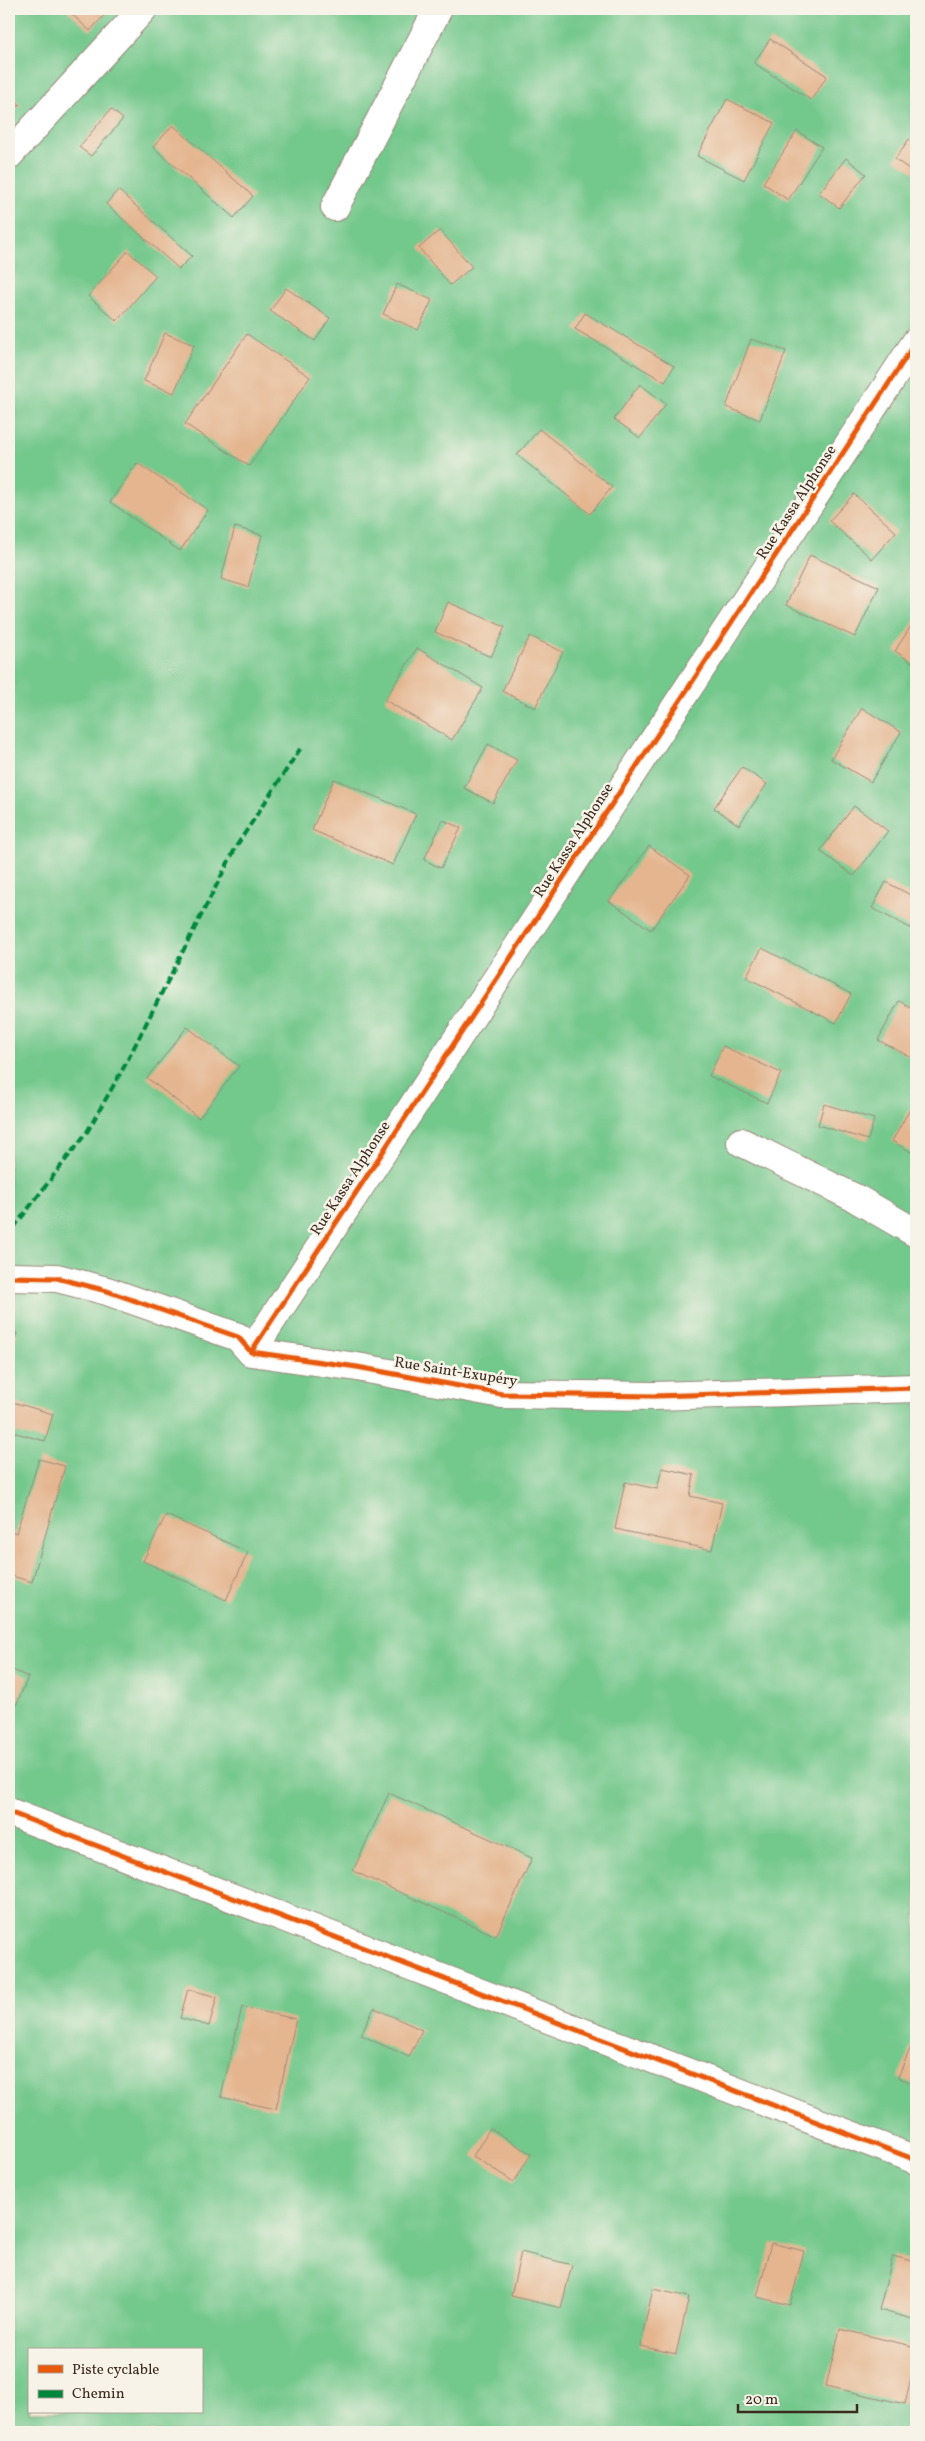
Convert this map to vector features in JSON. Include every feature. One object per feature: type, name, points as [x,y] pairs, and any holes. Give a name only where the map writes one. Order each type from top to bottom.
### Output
[{"type":"street","points":[[9,155],[143,9]]},
{"type":"street","points":[[336,207],[438,9]]},
{"type":"street","name":"Rue Kassa Alphonse","points":[[251,1352],[916,342]]},
{"type":"street","points":[[741,1142],[857,1199],[916,1233]]},
{"type":"street","points":[[9,1277],[57,1278],[107,1290],[238,1337],[251,1352]]},
{"type":"street","name":"Rue Saint-Exupéry","points":[[251,1352],[358,1367],[502,1394],[654,1396],[916,1388]]},
{"type":"street","points":[[9,1812],[916,2160]]},
{"type":"green space","points":[[9,9],[916,9],[916,2432],[9,2432]]},
{"type":"building","points":[[66,9],[110,9],[90,31]]},
{"type":"building","points":[[770,39],[827,76],[811,100],[754,63]]},
{"type":"building","points":[[9,91],[20,105],[9,114]]},
{"type":"building","points":[[727,99],[774,123],[744,180],[697,156]]},
{"type":"building","points":[[111,109],[123,119],[91,156],[79,147]]},
{"type":"building","points":[[173,125],[253,196],[234,218],[153,147]]},
{"type":"building","points":[[797,131],[822,147],[788,200],[763,183]]},
{"type":"building","points":[[909,139],[916,145],[916,174],[895,159]]},
{"type":"building","points":[[846,158],[866,174],[839,208],[819,193]]},
{"type":"building","points":[[118,190],[192,256],[179,269],[106,204]]},
{"type":"building","points":[[440,230],[472,267],[450,285],[419,248]]},
{"type":"building","points":[[128,251],[156,276],[117,321],[88,296]]},
{"type":"building","points":[[397,284],[432,300],[418,330],[383,314]]},
{"type":"building","points":[[286,288],[330,318],[315,341],[270,311]]},
{"type":"building","points":[[585,313],[674,366],[665,382],[575,329]]},
{"type":"building","points":[[165,333],[194,345],[174,393],[144,381]]},
{"type":"building","points":[[247,334],[310,377],[249,466],[185,424]]},
{"type":"building","points":[[751,339],[786,351],[760,420],[726,407]]},
{"type":"building","points":[[640,384],[666,404],[640,438],[614,419]]},
{"type":"building","points":[[539,429],[612,487],[590,514],[517,455]]},
{"type":"building","points":[[137,463],[208,510],[180,551],[110,502]]},
{"type":"building","points":[[854,494],[896,532],[872,559],[829,521]]},
{"type":"building","points":[[235,527],[262,535],[248,587],[221,579]]},
{"type":"building","points":[[810,555],[879,587],[855,637],[786,605]]},
{"type":"building","points":[[448,602],[505,627],[491,657],[435,632]]},
{"type":"building","points":[[916,618],[916,665],[895,651]]},
{"type":"building","points":[[530,636],[563,652],[535,708],[502,691]]},
{"type":"building","points":[[417,648],[483,688],[452,740],[385,700]]},
{"type":"building","points":[[862,708],[901,732],[871,782],[831,759]]},
{"type":"building","points":[[488,744],[517,760],[493,803],[464,788]]},
{"type":"building","points":[[742,767],[767,784],[739,825],[714,808]]},
{"type":"building","points":[[334,779],[416,814],[393,865],[312,830]]},
{"type":"building","points":[[854,806],[888,831],[854,876],[820,851]]},
{"type":"building","points":[[443,820],[461,828],[441,868],[424,860]]},
{"type":"building","points":[[649,846],[690,875],[651,930],[609,901]]},
{"type":"building","points":[[886,882],[916,898],[916,931],[872,908]]},
{"type":"building","points":[[762,948],[851,994],[836,1023],[746,977]]},
{"type":"building","points":[[899,1001],[916,1010],[916,1060],[878,1040]]},
{"type":"building","points":[[187,1027],[239,1066],[199,1118],[147,1078]]},
{"type":"building","points":[[723,1046],[781,1073],[767,1103],[709,1076]]},
{"type":"building","points":[[824,1104],[874,1119],[868,1140],[818,1125]]},
{"type":"building","points":[[913,1104],[916,1106],[916,1155],[892,1141]]},
{"type":"building","points":[[9,1330],[17,1333],[9,1359]]},
{"type":"building","points":[[9,1401],[53,1414],[45,1441],[9,1431]]},
{"type":"building","points":[[39,1459],[65,1466],[32,1582],[9,1575],[9,1531],[16,1533]]},
{"type":"building","points":[[662,1468],[694,1475],[690,1496],[722,1503],[712,1550],[615,1529],[625,1482],[657,1489]]},
{"type":"building","points":[[166,1515],[248,1552],[226,1600],[143,1561]]},
{"type":"building","points":[[9,1668],[28,1677],[9,1722]]},
{"type":"building","points":[[389,1793],[532,1858],[496,1936],[353,1871]]},
{"type":"building","points":[[188,1989],[217,1997],[209,2026],[180,2018]]},
{"type":"building","points":[[242,2007],[296,2019],[276,2109],[221,2097]]},
{"type":"building","points":[[374,2008],[422,2030],[409,2057],[361,2035]]},
{"type":"building","points":[[916,2035],[916,2085],[898,2077]]},
{"type":"building","points":[[490,2128],[531,2154],[514,2182],[473,2156]]},
{"type":"building","points":[[771,2243],[804,2251],[790,2305],[757,2297]]},
{"type":"building","points":[[521,2252],[572,2265],[561,2308],[511,2296]]},
{"type":"building","points":[[893,2256],[916,2262],[916,2320],[879,2310]]},
{"type":"building","points":[[653,2289],[689,2297],[676,2354],[640,2346]]},
{"type":"building","points":[[840,2329],[916,2347],[916,2356],[905,2404],[826,2386]]},
{"type":"building","points":[[810,2429],[828,2431],[828,2432],[809,2432]]},
{"type":"marked path","points":[[9,1239],[11,1231],[87,1132],[124,1067],[237,845],[302,746]]},
{"type":"cycle path","points":[[251,1352],[916,342]]},
{"type":"cycle path","points":[[9,1277],[57,1278],[107,1291],[238,1337],[251,1352],[357,1367],[502,1394],[654,1396],[916,1388]]},
{"type":"cycle path","points":[[9,1812],[916,2160]]}]
